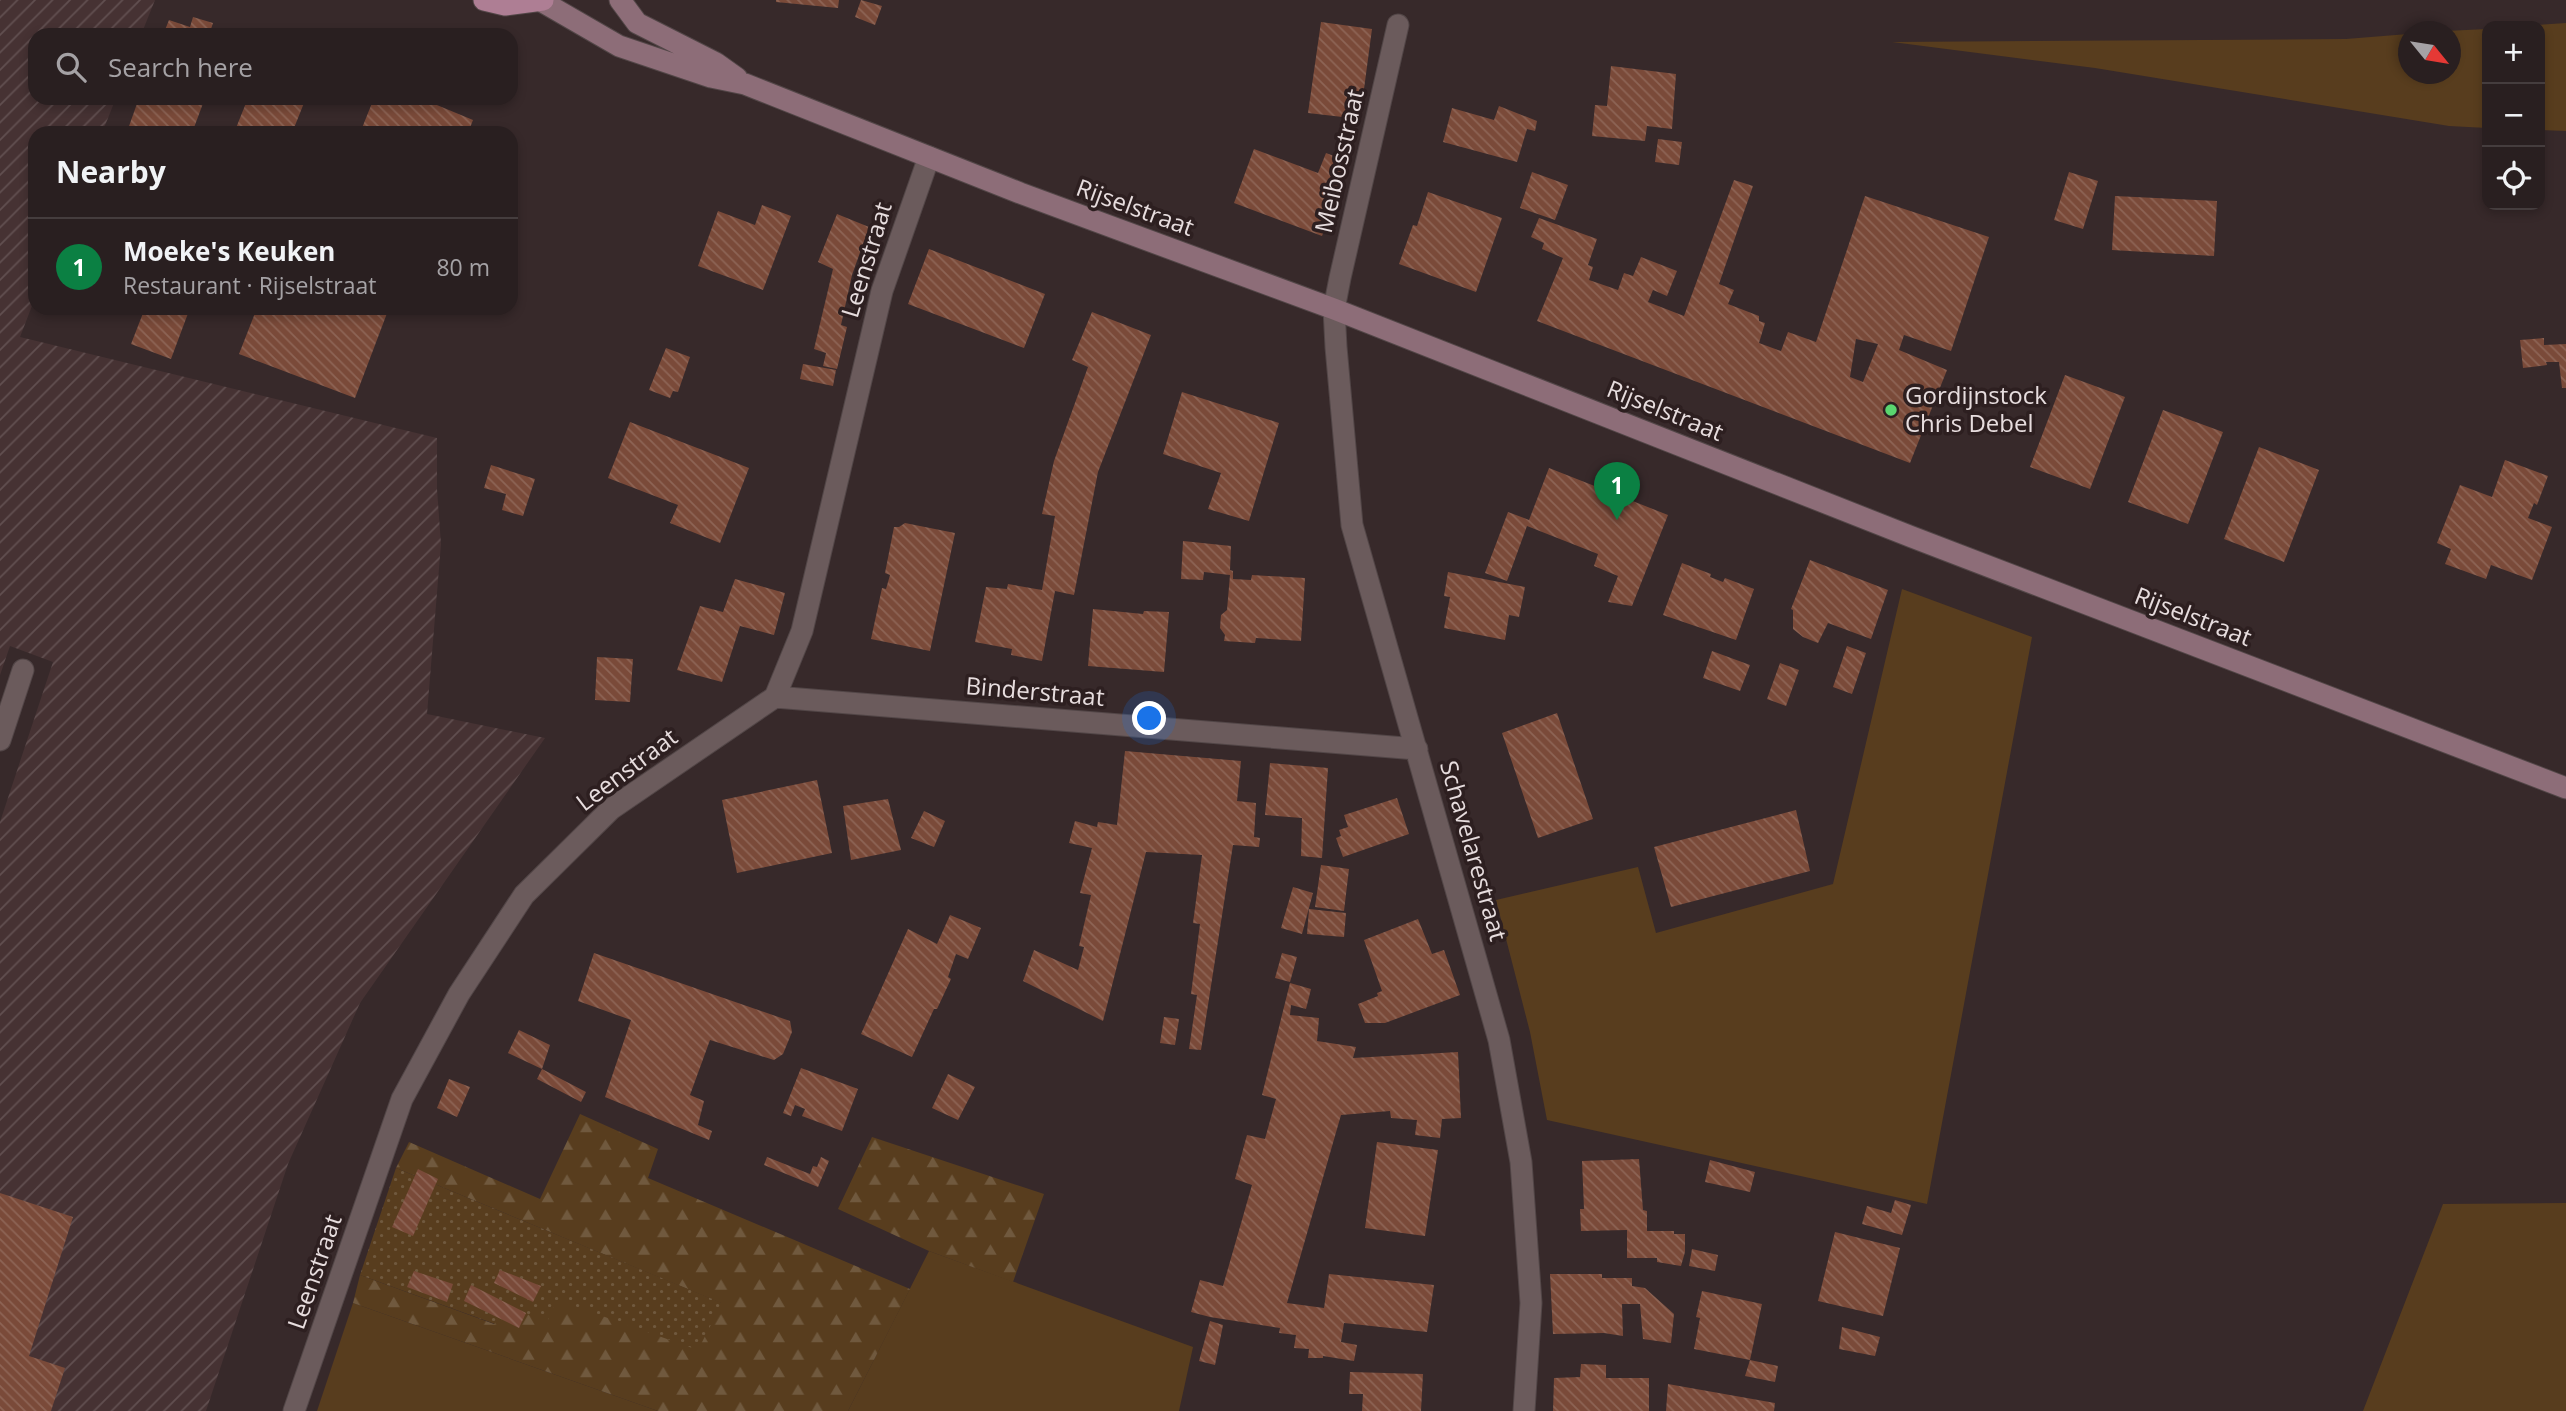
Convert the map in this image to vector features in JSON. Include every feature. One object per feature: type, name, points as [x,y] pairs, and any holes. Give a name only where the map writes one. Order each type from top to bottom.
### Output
[{"type":"main road","points":[[484,0],[505,5],[542,1]]},
{"type":"street","name":"Rijselstraat","points":[[621,0],[637,23],[716,63],[745,83]]},
{"type":"street","name":"Rijselstraat","points":[[542,1],[620,46],[711,77],[745,83],[929,157],[1334,309],[1912,537],[2566,788]]},
{"type":"street","name":"Meibosstraat","points":[[1334,309],[1398,25]]},
{"type":"street","name":"Leenstraat","points":[[294,1411],[402,1099],[459,994],[524,895],[611,808],[775,697],[802,631],[882,291],[929,157]]},
{"type":"street","name":"Schavelarestraat","points":[[1334,309],[1352,525],[1499,1040],[1521,1162],[1531,1303],[1524,1411]]},
{"type":"street","points":[[0,740],[23,670]]},
{"type":"street","name":"Binderstraat","points":[[775,697],[1418,749]]},
{"type":"shaded area","points":[[0,0],[155,0],[144,28],[28,28],[28,105],[113,105],[105,126],[28,126],[28,315],[20,337],[437,438],[441,544],[427,714],[545,738],[360,1003],[288,1164],[206,1411],[0,1411],[0,822],[53,662],[10,646],[0,675]]},
{"type":"green space","points":[[2566,23],[2566,131],[2545,130],[2545,24]]},
{"type":"green space","points":[[2482,29],[2482,128],[2449,126],[2095,68],[1892,42],[2346,39],[2398,35],[2398,84],[2461,84],[2461,30]]},
{"type":"green space","points":[[1902,589],[2032,637],[1927,1204],[1547,1120],[1530,1032],[1496,900],[1638,867],[1656,933],[1833,884]]},
{"type":"green space","points":[[580,1114],[658,1149],[648,1178],[910,1289],[848,1411],[658,1411],[353,1303],[360,1275],[494,1324],[501,1303],[556,1300],[721,1303],[396,1168],[409,1142],[540,1199]]},
{"type":"green space","points":[[872,1137],[1044,1194],[1013,1282],[929,1251],[838,1209]]},
{"type":"green space","points":[[396,1168],[722,1303],[698,1350],[557,1300],[547,1322],[501,1303],[495,1324],[360,1275]]},
{"type":"green space","points":[[2566,1203],[2566,1411],[2363,1411],[2443,1204]]},
{"type":"green space","points":[[929,1251],[1193,1347],[1179,1411],[848,1411]]},
{"type":"green space","points":[[353,1303],[658,1411],[317,1411]]},
{"type":"building","points":[[776,0],[839,0],[838,8]]},
{"type":"building","points":[[861,0],[882,6],[875,25],[855,17]]},
{"type":"building","points":[[193,17],[213,23],[211,28],[166,28],[169,20],[190,27]]},
{"type":"building","points":[[1321,22],[1372,29],[1360,119],[1308,113]]},
{"type":"building","points":[[1611,66],[1676,74],[1672,129],[1647,126],[1645,141],[1592,136],[1595,105],[1607,106]]},
{"type":"building","points":[[137,105],[202,105],[195,126],[129,126]]},
{"type":"building","points":[[245,105],[303,105],[295,126],[237,126]]},
{"type":"building","points":[[371,105],[437,105],[473,120],[471,126],[363,126]]},
{"type":"building","points":[[1499,106],[1537,121],[1535,131],[1527,129],[1517,162],[1443,142],[1452,108],[1494,120]]},
{"type":"building","points":[[1658,139],[1682,142],[1679,165],[1655,162]]},
{"type":"building","points":[[1254,149],[1318,173],[1326,153],[1350,162],[1322,236],[1234,203]]},
{"type":"building","points":[[1532,172],[1568,185],[1555,220],[1520,208]]},
{"type":"building","points":[[2069,172],[2098,181],[2083,229],[2054,220]]},
{"type":"building","points":[[1734,180],[1753,186],[1719,284],[1734,290],[1728,304],[1759,316],[1759,321],[1765,323],[1759,343],[1781,351],[1788,332],[1816,342],[1865,196],[1989,237],[1951,351],[1904,335],[1899,350],[1947,370],[1910,463],[1537,321],[1563,258],[1542,249],[1544,243],[1531,237],[1539,218],[1597,239],[1588,265],[1593,267],[1589,280],[1618,290],[1624,273],[1633,276],[1641,257],[1677,271],[1667,296],[1653,290],[1648,302],[1684,316]],"holes":[[[1856,339],[1878,344],[1863,382],[1850,377]]]},
{"type":"building","points":[[1428,192],[1502,218],[1476,292],[1399,264],[1413,225],[1417,226]]},
{"type":"building","points":[[2115,196],[2217,201],[2214,256],[2112,250]]},
{"type":"building","points":[[762,205],[791,216],[763,290],[698,266],[718,211],[755,225]]},
{"type":"building","points":[[837,214],[869,227],[852,275],[841,325],[847,327],[837,369],[823,366],[826,353],[814,349],[833,269],[818,262]]},
{"type":"building","points":[[929,249],[1045,294],[1024,348],[908,304]]},
{"type":"building","points":[[1092,312],[1151,335],[1098,472],[1074,595],[1055,591],[1042,661],[1011,655],[1012,649],[975,642],[986,587],[1007,589],[1008,584],[1042,590],[1055,516],[1042,514],[1054,461],[1088,367],[1072,360]]},
{"type":"building","points":[[142,315],[187,315],[171,359],[131,344]]},
{"type":"building","points":[[254,315],[386,315],[355,398],[239,354]]},
{"type":"building","points":[[2544,338],[2544,345],[2566,344],[2566,388],[2562,388],[2559,362],[2546,362],[2547,365],[2523,368],[2520,340]]},
{"type":"building","points":[[666,348],[690,357],[678,392],[673,391],[670,398],[649,390]]},
{"type":"building","points":[[803,364],[836,370],[833,386],[800,379]]},
{"type":"building","points":[[2065,375],[2125,397],[2090,489],[2030,467]]},
{"type":"building","points":[[1182,392],[1279,423],[1249,521],[1208,509],[1221,473],[1163,454]]},
{"type":"building","points":[[2163,410],[2223,432],[2188,524],[2128,502]]},
{"type":"building","points":[[630,422],[749,468],[720,543],[670,523],[678,505],[608,478]]},
{"type":"building","points":[[2259,447],[2319,470],[2284,562],[2224,539]]},
{"type":"building","points":[[2505,460],[2548,476],[2537,505],[2534,503],[2528,518],[2552,527],[2532,580],[2491,565],[2486,579],[2445,564],[2451,549],[2437,543],[2460,485],[2492,497]]},
{"type":"building","points":[[491,465],[535,479],[523,516],[502,510],[506,494],[484,488]]},
{"type":"building","points":[[1549,468],[1668,515],[1632,606],[1608,602],[1618,576],[1594,566],[1598,554],[1527,526],[1507,581],[1485,573],[1508,512],[1529,520]]},
{"type":"building","points":[[905,523],[955,533],[930,651],[871,639],[882,588],[886,589],[890,575],[885,573],[894,527]]},
{"type":"building","points":[[1183,541],[1231,546],[1230,570],[1233,571],[1233,579],[1251,580],[1252,575],[1305,578],[1301,641],[1256,638],[1255,643],[1224,641],[1225,635],[1220,628],[1221,615],[1227,610],[1230,575],[1204,572],[1203,580],[1181,579]]},
{"type":"building","points":[[1810,560],[1888,590],[1871,639],[1828,623],[1818,643],[1793,629],[1791,609]]},
{"type":"building","points":[[1682,563],[1711,574],[1710,577],[1723,582],[1725,578],[1754,589],[1736,640],[1663,615]]},
{"type":"building","points":[[1448,572],[1525,587],[1519,617],[1509,615],[1505,640],[1444,628],[1450,597],[1444,596]]},
{"type":"building","points":[[735,579],[785,593],[774,635],[740,626],[722,682],[677,670],[700,606],[723,612]]},
{"type":"building","points":[[1093,609],[1143,614],[1144,611],[1169,612],[1164,672],[1088,666]]},
{"type":"building","points":[[1847,646],[1866,653],[1852,694],[1833,687]]},
{"type":"building","points":[[1712,651],[1750,665],[1740,691],[1703,678]]},
{"type":"building","points":[[597,657],[633,659],[630,702],[595,700]]},
{"type":"building","points":[[1780,663],[1799,670],[1786,706],[1767,699]]},
{"type":"building","points":[[1557,713],[1593,819],[1538,838],[1502,733]]},
{"type":"building","points":[[1125,751],[1241,761],[1237,801],[1256,803],[1254,837],[1260,838],[1259,847],[1233,845],[1201,1050],[1189,1049],[1197,995],[1191,994],[1200,924],[1193,923],[1202,855],[1146,852],[1103,1021],[1023,981],[1034,950],[1078,970],[1084,947],[1079,946],[1091,895],[1080,893],[1092,848],[1069,843],[1075,821],[1097,827],[1098,822],[1117,825]]},
{"type":"building","points":[[1270,763],[1328,768],[1322,858],[1301,856],[1302,818],[1265,815]]},
{"type":"building","points":[[817,780],[832,853],[737,873],[722,800]]},
{"type":"building","points":[[1397,798],[1409,834],[1343,857],[1336,838],[1341,836],[1339,830],[1348,827],[1344,815]]},
{"type":"building","points":[[888,799],[901,850],[851,860],[843,806]]},
{"type":"building","points":[[1796,810],[1810,871],[1671,907],[1654,847]]},
{"type":"building","points":[[924,811],[945,821],[934,847],[911,838]]},
{"type":"building","points":[[1321,865],[1349,869],[1344,911],[1315,907]]},
{"type":"building","points":[[1293,887],[1313,893],[1302,934],[1281,928]]},
{"type":"building","points":[[1309,909],[1346,913],[1344,937],[1307,934]]},
{"type":"building","points":[[950,915],[981,928],[968,959],[956,954],[948,977],[951,979],[912,1057],[861,1034],[908,929],[937,944]]},
{"type":"building","points":[[1418,919],[1432,954],[1444,950],[1460,995],[1385,1023],[1365,1023],[1358,1004],[1378,996],[1377,993],[1382,991],[1364,940]]},
{"type":"building","points":[[594,953],[790,1021],[792,1032],[783,1054],[774,1060],[710,1040],[690,1095],[704,1101],[698,1125],[712,1131],[709,1140],[605,1097],[631,1020],[578,1001]]},
{"type":"building","points":[[1282,953],[1297,957],[1290,982],[1275,978]]},
{"type":"building","points":[[1290,983],[1311,989],[1306,1009],[1291,1005],[1290,1015],[1319,1018],[1317,1041],[1356,1047],[1353,1058],[1458,1052],[1461,1118],[1442,1119],[1440,1138],[1415,1135],[1417,1120],[1391,1118],[1390,1111],[1341,1115],[1287,1303],[1324,1308],[1329,1274],[1434,1285],[1427,1332],[1344,1323],[1341,1342],[1357,1345],[1354,1361],[1323,1356],[1308,1358],[1309,1349],[1294,1348],[1296,1335],[1279,1333],[1280,1328],[1191,1312],[1200,1280],[1223,1286],[1252,1185],[1235,1179],[1247,1135],[1265,1139],[1276,1099],[1262,1095]]},
{"type":"building","points":[[1164,1017],[1179,1019],[1175,1045],[1160,1043]]},
{"type":"building","points":[[519,1030],[550,1045],[542,1069],[508,1053]]},
{"type":"building","points":[[801,1068],[858,1089],[842,1131],[802,1116],[805,1109],[795,1105],[791,1116],[783,1113]]},
{"type":"building","points":[[542,1069],[586,1092],[581,1102],[537,1079]]},
{"type":"building","points":[[948,1074],[975,1087],[958,1120],[932,1108]]},
{"type":"building","points":[[449,1079],[470,1087],[457,1117],[437,1108]]},
{"type":"building","points":[[1377,1142],[1438,1150],[1425,1236],[1365,1228]]},
{"type":"building","points":[[767,1157],[810,1174],[821,1157],[829,1161],[818,1187],[764,1165]]},
{"type":"building","points":[[1639,1159],[1643,1210],[1647,1211],[1647,1231],[1674,1231],[1674,1234],[1685,1234],[1685,1252],[1681,1266],[1657,1262],[1657,1258],[1627,1258],[1627,1230],[1581,1231],[1580,1209],[1584,1209],[1582,1161]]},
{"type":"building","points":[[1710,1160],[1755,1172],[1750,1192],[1705,1182]]},
{"type":"building","points":[[418,1169],[438,1179],[413,1236],[392,1227]]},
{"type":"building","points":[[0,1193],[73,1217],[29,1356],[65,1368],[51,1411],[0,1411]]},
{"type":"building","points":[[1895,1200],[1911,1205],[1902,1235],[1862,1224],[1867,1206],[1891,1213]]},
{"type":"building","points":[[1835,1232],[1900,1248],[1883,1316],[1818,1301]]},
{"type":"building","points":[[1692,1249],[1718,1255],[1715,1271],[1689,1266]]},
{"type":"building","points":[[500,1270],[541,1286],[533,1302],[494,1283]]},
{"type":"building","points":[[414,1271],[453,1284],[447,1302],[407,1287]]},
{"type":"building","points":[[1550,1274],[1602,1274],[1602,1278],[1632,1278],[1632,1286],[1645,1288],[1674,1314],[1671,1343],[1643,1339],[1640,1304],[1622,1304],[1623,1336],[1604,1333],[1553,1334]]},
{"type":"building","points":[[471,1285],[526,1313],[519,1328],[464,1301]]},
{"type":"building","points":[[1702,1291],[1762,1304],[1750,1360],[1694,1349],[1700,1318],[1696,1317]]},
{"type":"building","points":[[1210,1321],[1223,1325],[1215,1365],[1199,1361]]},
{"type":"building","points":[[1842,1327],[1880,1337],[1875,1356],[1839,1349]]},
{"type":"building","points":[[1750,1360],[1778,1366],[1775,1382],[1745,1376]]},
{"type":"building","points":[[1581,1364],[1606,1365],[1606,1378],[1649,1378],[1649,1411],[1553,1411],[1554,1378],[1580,1377]]},
{"type":"building","points":[[1350,1372],[1423,1374],[1421,1411],[1362,1411],[1363,1394],[1349,1394]]},
{"type":"building","points":[[1668,1384],[1775,1403],[1774,1411],[1666,1411]]},
{"type":"place","name":"Gordijnstock Chris Debel","points":[[1891,410]]},
{"type":"place","name":"Moeke's Keuken","points":[[1617,520]]}]
